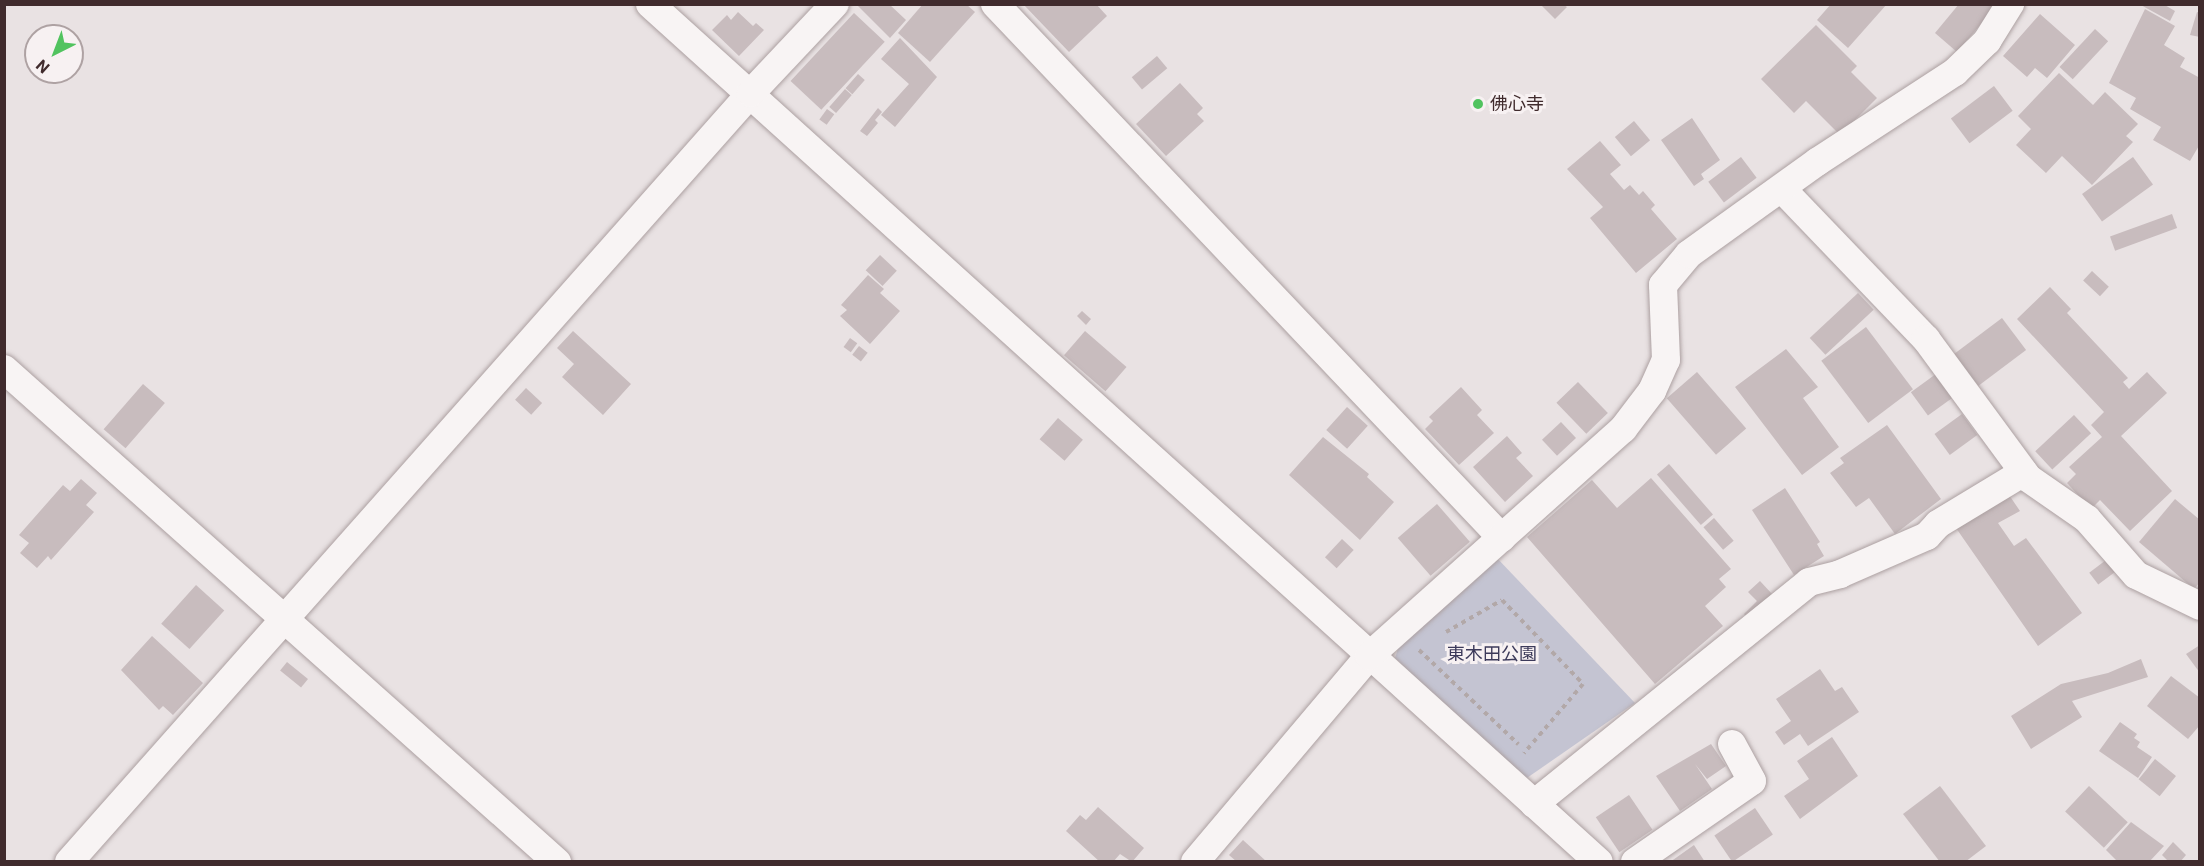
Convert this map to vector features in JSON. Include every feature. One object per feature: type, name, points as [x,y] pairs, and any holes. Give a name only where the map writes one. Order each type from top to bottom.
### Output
[{"type":"street","points":[[650,4],[1599,861]]},
{"type":"street","points":[[69,861],[751,93],[835,4]]},
{"type":"street","points":[[995,4],[1502,538]]},
{"type":"street","points":[[1195,861],[1379,664],[1502,538],[1623,429],[1652,391],[1666,360],[1663,285],[1669,275],[1689,254],[1783,190],[1817,162],[1956,72],[1987,41],[2010,4]]},
{"type":"street","points":[[1783,190],[1926,339],[2024,472],[2087,519],[2136,575],[2199,606]]},
{"type":"street","points":[[4,369],[284,621],[557,861]]},
{"type":"street","points":[[1534,804],[1809,582],[1840,574],[1927,536],[1938,524],[2024,472]]},
{"type":"street","points":[[1635,861],[1752,781],[1732,744]]},
{"type":"path","points":[[1436,637],[1502,600],[1582,684],[1525,750],[1512,784]]},
{"type":"path","points":[[1379,664],[1426,642]]},
{"type":"path","points":[[1417,648],[1525,750]]},
{"type":"green space","name":"東木田公園","points":[[1495,556],[1635,703],[1524,780],[1395,658],[1399,645]]},
{"type":"building","points":[[856,4],[889,4],[906,20],[890,38]]},
{"type":"building","points":[[923,4],[966,4],[975,12],[930,62],[898,33]]},
{"type":"building","points":[[1023,4],[1096,4],[1107,16],[1069,52]]},
{"type":"building","points":[[1831,4],[1887,4],[1848,48],[1817,20]]},
{"type":"building","points":[[1959,4],[1998,4],[1957,52],[1935,33]]},
{"type":"building","points":[[2139,4],[2163,4],[2175,11],[2170,21]]},
{"type":"building","points":[[1541,5],[1564,5],[1567,7],[1555,19]]},
{"type":"building","points":[[2145,9],[2175,26],[2164,45],[2185,58],[2180,67],[2200,78],[2200,144],[2190,161],[2153,140],[2161,127],[2130,109],[2136,98],[2109,83]]},
{"type":"building","points":[[738,12],[753,26],[756,23],[764,30],[739,56],[712,30],[727,15],[731,20]]},
{"type":"building","points":[[2197,12],[2200,13],[2200,37],[2190,35]]},
{"type":"building","points":[[854,13],[885,42],[821,110],[791,81]]},
{"type":"building","points":[[2040,14],[2075,45],[2047,78],[2035,68],[2027,77],[2003,56]]},
{"type":"building","points":[[1816,25],[1857,66],[1851,72],[1877,98],[1840,135],[1806,101],[1794,113],[1761,79]]},
{"type":"building","points":[[2095,29],[2108,41],[2073,79],[2060,67]]},
{"type":"building","points":[[900,38],[937,77],[895,127],[881,115],[909,84],[881,59]]},
{"type":"building","points":[[1157,56],[1167,68],[1142,89],[1132,77]]},
{"type":"building","points":[[2059,73],[2093,105],[2105,92],[2138,124],[2126,136],[2133,142],[2092,185],[2062,156],[2046,173],[2016,145],[2031,129],[2018,116]]},
{"type":"building","points":[[858,74],[865,80],[852,94],[846,88]]},
{"type":"building","points":[[1180,83],[1203,108],[1197,114],[1204,121],[1166,156],[1136,124]]},
{"type":"building","points":[[1994,86],[2013,111],[1970,143],[1951,118]]},
{"type":"building","points":[[845,89],[852,95],[836,113],[829,107]]},
{"type":"building","points":[[878,108],[882,112],[875,120],[878,123],[867,136],[860,131]]},
{"type":"building","points":[[827,109],[834,114],[827,125],[819,120]]},
{"type":"building","points":[[1692,118],[1720,160],[1701,174],[1704,179],[1694,186],[1661,140]]},
{"type":"building","points":[[1634,121],[1650,140],[1631,156],[1615,137]]},
{"type":"building","points":[[1600,141],[1621,165],[1610,174],[1624,190],[1630,185],[1639,195],[1643,191],[1655,205],[1651,209],[1677,239],[1636,273],[1590,218],[1603,207],[1567,169]]},
{"type":"building","points":[[1741,157],[1757,178],[1724,202],[1708,182]]},
{"type":"building","points":[[2133,157],[2153,185],[2102,222],[2082,194]]},
{"type":"building","points":[[2172,214],[2177,228],[2115,251],[2110,237]]},
{"type":"building","points":[[880,255],[897,271],[882,286],[866,270]]},
{"type":"building","points":[[2092,271],[2109,287],[2100,296],[2083,281]]},
{"type":"building","points":[[868,275],[884,289],[880,293],[900,311],[870,344],[840,316],[847,310],[841,305]]},
{"type":"building","points":[[2050,287],[2071,309],[2067,313],[2128,378],[2123,382],[2129,389],[2147,372],[2167,393],[2121,436],[2172,491],[2130,531],[2100,500],[2091,509],[2067,483],[2076,474],[2069,467],[2102,437],[2091,425],[2104,412],[2017,319]]},
{"type":"building","points":[[1858,293],[1874,310],[1825,355],[1810,338]]},
{"type":"building","points":[[1082,311],[1091,319],[1086,325],[1077,316]]},
{"type":"building","points":[[2002,318],[2026,350],[1978,386],[1954,354]]},
{"type":"building","points":[[1866,327],[1913,389],[1868,423],[1821,361]]},
{"type":"building","points":[[573,331],[631,384],[603,415],[562,377],[574,364],[557,348]]},
{"type":"building","points":[[1085,331],[1127,367],[1106,391],[1064,355]]},
{"type":"building","points":[[850,338],[857,343],[851,352],[844,347]]},
{"type":"building","points":[[859,346],[868,353],[861,361],[852,355]]},
{"type":"building","points":[[1786,349],[1818,387],[1803,398],[1839,447],[1802,475],[1735,387]]},
{"type":"building","points":[[1940,371],[1957,394],[1928,416],[1911,392]]},
{"type":"building","points":[[1697,372],[1746,429],[1716,455],[1667,398]]},
{"type":"building","points":[[1578,382],[1608,413],[1586,434],[1556,403]]},
{"type":"building","points":[[143,384],[165,403],[126,448],[104,429]]},
{"type":"building","points":[[1461,387],[1482,410],[1477,415],[1494,433],[1459,465],[1425,429],[1433,421],[1429,417]]},
{"type":"building","points":[[526,388],[542,403],[531,415],[515,400]]},
{"type":"building","points":[[1347,407],[1368,426],[1347,449],[1326,430]]},
{"type":"building","points":[[1962,414],[1977,435],[1950,455],[1934,434]]},
{"type":"building","points":[[2074,415],[2091,433],[2052,469],[2035,451]]},
{"type":"building","points":[[1058,418],[1083,440],[1065,461],[1040,439]]},
{"type":"building","points":[[1561,422],[1576,438],[1557,456],[1542,440]]},
{"type":"building","points":[[1887,425],[1941,499],[1895,534],[1869,498],[1856,507],[1830,473],[1844,463],[1840,458]]},
{"type":"building","points":[[1507,436],[1522,453],[1516,458],[1533,476],[1505,502],[1473,467]]},
{"type":"building","points":[[1323,437],[1369,474],[1367,477],[1394,502],[1360,540],[1289,475]]},
{"type":"building","points":[[1669,464],[1713,515],[1701,525],[1657,474]]},
{"type":"building","points":[[1651,478],[1731,569],[1719,579],[1726,587],[1705,606],[1723,626],[1655,684],[1527,537],[1592,480],[1617,508]]},
{"type":"building","points":[[81,479],[97,493],[86,505],[94,512],[51,560],[48,556],[37,568],[20,553],[29,543],[19,535],[63,485],[70,491]]},
{"type":"building","points":[[1785,488],[1820,542],[1817,544],[1824,556],[1794,575],[1752,510]]},
{"type":"building","points":[[2007,492],[2020,511],[1998,523],[2014,546],[2026,538],[2082,613],[2038,646],[1956,528]]},
{"type":"building","points":[[2175,499],[2200,520],[2200,582],[2194,589],[2139,542]]},
{"type":"building","points":[[1437,504],[1470,542],[1431,576],[1398,538]]},
{"type":"building","points":[[1714,518],[1734,541],[1723,550],[1703,527]]},
{"type":"building","points":[[1342,539],[1354,550],[1337,568],[1325,557]]},
{"type":"building","points":[[2106,560],[2115,572],[2098,585],[2089,573]]},
{"type":"building","points":[[1760,581],[1773,595],[1750,621],[1744,614],[1757,601],[1748,592]]},
{"type":"building","points":[[196,585],[224,610],[189,649],[161,624]]},
{"type":"building","points":[[152,636],[203,683],[173,715],[163,706],[159,710],[121,670]]},
{"type":"building","points":[[2200,645],[2200,673],[2186,654]]},
{"type":"building","points":[[2141,659],[2148,677],[2072,701],[2082,717],[2031,749],[2011,716],[2061,684],[2108,673]]},
{"type":"building","points":[[287,662],[308,679],[301,688],[280,671]]},
{"type":"building","points":[[1820,669],[1835,691],[1842,687],[1859,712],[1808,746],[1800,734],[1784,745],[1775,732],[1791,721],[1776,699]]},
{"type":"building","points":[[2171,676],[2200,698],[2200,725],[2188,739],[2147,706]]},
{"type":"building","points":[[2120,722],[2137,734],[2134,738],[2140,742],[2137,747],[2152,757],[2138,778],[2099,751]]},
{"type":"building","points":[[1832,737],[1858,776],[1800,819],[1784,796],[1809,779],[1797,761]]},
{"type":"building","points":[[1711,744],[1726,766],[1707,779],[1695,764],[1712,789],[1680,811],[1656,776]]},
{"type":"building","points":[[2155,759],[2176,776],[2160,796],[2139,779]]},
{"type":"building","points":[[1940,786],[1986,846],[1965,862],[1940,862],[1903,814]]},
{"type":"building","points":[[2089,786],[2128,822],[2104,848],[2065,812]]},
{"type":"building","points":[[1629,795],[1652,830],[1619,852],[1596,817]]},
{"type":"building","points":[[1098,807],[1144,848],[1132,862],[1120,854],[1113,862],[1100,862],[1066,831],[1080,815],[1086,820]]},
{"type":"building","points":[[1755,808],[1773,835],[1732,862],[1714,835]]},
{"type":"building","points":[[2131,822],[2164,846],[2149,862],[2118,862],[2106,850]]},
{"type":"building","points":[[1243,840],[1267,862],[1237,862],[1229,855]]},
{"type":"building","points":[[2173,842],[2186,855],[2180,862],[2169,862],[2162,855]]},
{"type":"building","points":[[1694,845],[1705,862],[1670,862]]},
{"type":"place","name":"佛心寺","points":[[1478,104]]}]
